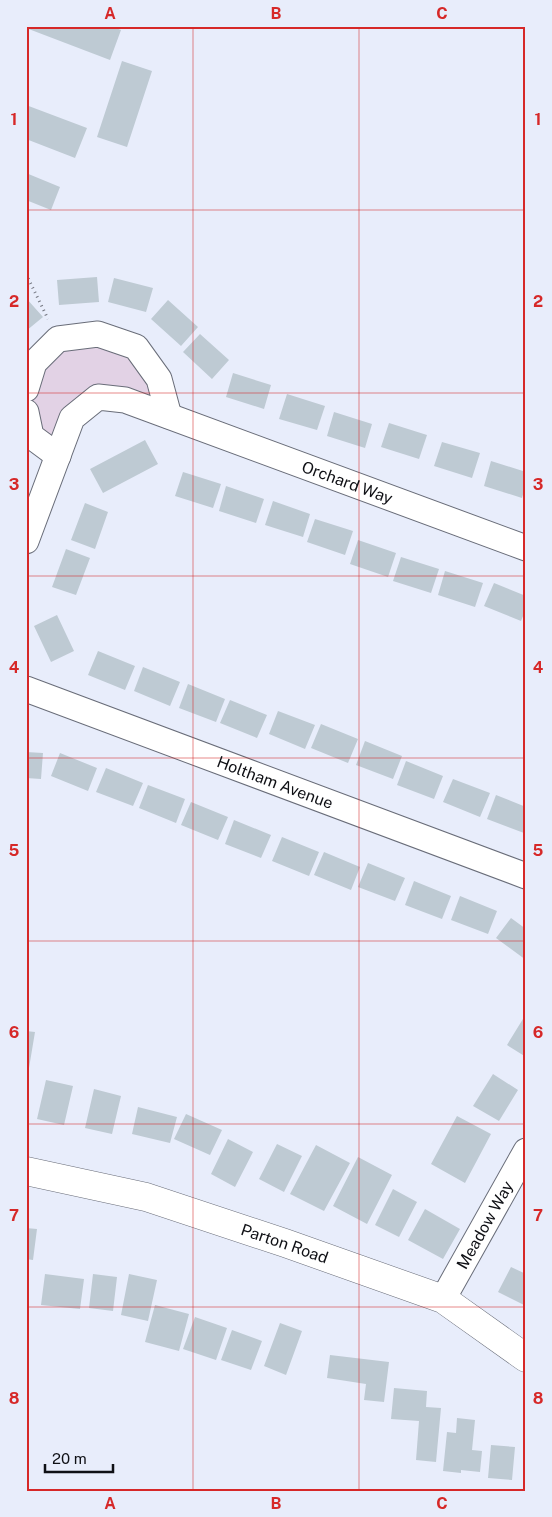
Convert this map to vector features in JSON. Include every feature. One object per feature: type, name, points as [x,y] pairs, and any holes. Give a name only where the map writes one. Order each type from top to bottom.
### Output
[{"type":"street","points":[[26,388],[34,363],[58,340],[98,334],[136,347],[159,379],[169,416]]},
{"type":"street","name":"Orchard Way","points":[[26,541],[72,418],[98,397],[125,400],[526,548]]},
{"type":"street","points":[[26,412],[31,436],[58,456]]},
{"type":"street","name":"Holtham Avenue","points":[[26,689],[526,876]]},
{"type":"street","name":"Meadow Way","points":[[443,1300],[526,1151]]},
{"type":"street","name":"Parton Road","points":[[26,1171],[146,1197],[285,1243],[443,1300],[526,1358]]},
{"type":"path","points":[[26,274],[58,340]]},
{"type":"shaded area","points":[[58,339],[136,347],[169,416],[98,397],[58,456],[26,412],[34,363]]},
{"type":"building","points":[[26,26],[111,26],[121,30],[110,60],[26,28]]},
{"type":"building","points":[[122,61],[152,71],[127,147],[97,137]]},
{"type":"building","points":[[26,105],[87,128],[75,158],[26,139]]},
{"type":"building","points":[[26,173],[60,187],[51,210],[26,200]]},
{"type":"building","points":[[97,277],[99,302],[59,305],[57,280]]},
{"type":"building","points":[[114,278],[153,288],[146,312],[108,302]]},
{"type":"building","points":[[26,298],[43,317],[26,331]]},
{"type":"building","points":[[168,300],[198,327],[181,346],[151,319]]},
{"type":"building","points":[[200,334],[229,360],[212,379],[183,352]]},
{"type":"building","points":[[233,373],[271,385],[264,409],[226,397]]},
{"type":"building","points":[[287,394],[325,406],[317,430],[279,419]]},
{"type":"building","points":[[334,412],[372,424],[365,448],[327,436]]},
{"type":"building","points":[[389,423],[427,435],[419,459],[381,447]]},
{"type":"building","points":[[145,440],[158,464],[103,493],[90,469]]},
{"type":"building","points":[[442,442],[480,453],[472,478],[434,466]]},
{"type":"building","points":[[491,461],[526,472],[526,484],[522,498],[484,486]]},
{"type":"building","points":[[183,472],[221,484],[213,508],[175,496]]},
{"type":"building","points":[[226,486],[264,499],[256,523],[219,511]]},
{"type":"building","points":[[273,501],[310,514],[303,537],[265,525]]},
{"type":"building","points":[[85,503],[108,512],[95,549],[71,540]]},
{"type":"building","points":[[315,519],[353,531],[345,555],[307,542]]},
{"type":"building","points":[[358,540],[396,553],[388,577],[350,564]]},
{"type":"building","points":[[66,549],[90,558],[76,595],[52,587]]},
{"type":"building","points":[[401,557],[439,569],[431,593],[393,581]]},
{"type":"building","points":[[445,571],[483,583],[475,607],[438,595]]},
{"type":"building","points":[[494,583],[526,596],[526,609],[521,621],[484,606]]},
{"type":"building","points":[[57,615],[74,651],[51,662],[34,626]]},
{"type":"building","points":[[98,651],[135,666],[125,690],[88,675]]},
{"type":"building","points":[[143,667],[180,682],[170,706],[134,691]]},
{"type":"building","points":[[188,684],[225,699],[216,722],[179,708]]},
{"type":"building","points":[[230,700],[267,715],[257,738],[220,723]]},
{"type":"building","points":[[278,711],[315,725],[305,749],[269,734]]},
{"type":"building","points":[[321,724],[358,739],[348,763],[311,748]]},
{"type":"building","points":[[365,741],[402,756],[393,779],[356,765]]},
{"type":"building","points":[[26,752],[43,753],[41,779],[26,778]]},
{"type":"building","points":[[60,753],[97,768],[88,791],[51,776]]},
{"type":"building","points":[[406,761],[443,776],[434,799],[397,785]]},
{"type":"building","points":[[106,768],[143,783],[133,806],[96,792]]},
{"type":"building","points":[[453,779],[490,793],[480,817],[443,802]]},
{"type":"building","points":[[148,785],[185,799],[176,823],[139,808]]},
{"type":"building","points":[[496,795],[526,807],[526,829],[524,833],[487,819]]},
{"type":"building","points":[[191,802],[228,817],[218,840],[181,825]]},
{"type":"building","points":[[234,820],[271,835],[261,858],[225,844]]},
{"type":"building","points":[[282,837],[319,852],[309,876],[272,861]]},
{"type":"building","points":[[324,852],[360,867],[351,890],[314,875]]},
{"type":"building","points":[[368,863],[405,878],[395,901],[358,887]]},
{"type":"building","points":[[414,881],[451,896],[442,919],[405,905]]},
{"type":"building","points":[[460,896],[497,911],[488,934],[451,920]]},
{"type":"building","points":[[511,918],[526,929],[526,960],[496,938]]},
{"type":"building","points":[[526,1014],[526,1057],[507,1045]]},
{"type":"building","points":[[26,1031],[35,1032],[27,1080],[26,1080]]},
{"type":"building","points":[[493,1074],[518,1090],[499,1121],[473,1106]]},
{"type":"building","points":[[46,1080],[73,1086],[64,1125],[37,1119]]},
{"type":"building","points":[[94,1089],[121,1096],[112,1134],[85,1128]]},
{"type":"building","points":[[138,1107],[177,1117],[170,1143],[132,1134]]},
{"type":"building","points":[[186,1114],[222,1130],[210,1155],[174,1139]]},
{"type":"building","points":[[457,1116],[491,1134],[465,1183],[431,1164]]},
{"type":"building","points":[[228,1139],[253,1152],[235,1187],[211,1174]]},
{"type":"building","points":[[277,1144],[302,1156],[284,1192],[259,1179]]},
{"type":"building","points":[[316,1145],[350,1163],[324,1211],[290,1194]]},
{"type":"building","points":[[358,1157],[392,1175],[367,1224],[333,1206]]},
{"type":"building","points":[[393,1189],[417,1202],[399,1237],[375,1225]]},
{"type":"building","points":[[425,1209],[460,1229],[443,1259],[408,1240]]},
{"type":"building","points":[[26,1228],[37,1229],[33,1260],[26,1259]]},
{"type":"building","points":[[511,1267],[526,1274],[526,1306],[498,1292]]},
{"type":"building","points":[[45,1274],[84,1279],[80,1309],[41,1305]]},
{"type":"building","points":[[93,1274],[117,1277],[113,1311],[89,1308]]},
{"type":"building","points":[[129,1274],[157,1280],[148,1321],[121,1315]]},
{"type":"building","points":[[155,1305],[189,1314],[179,1351],[145,1342]]},
{"type":"building","points":[[195,1317],[227,1328],[216,1360],[183,1349]]},
{"type":"building","points":[[280,1323],[302,1331],[286,1375],[264,1366]]},
{"type":"building","points":[[232,1330],[262,1341],[251,1370],[221,1360]]},
{"type":"building","points":[[330,1355],[389,1362],[384,1402],[364,1400],[366,1384],[327,1378]]},
{"type":"building","points":[[394,1388],[427,1391],[426,1407],[441,1408],[436,1462],[416,1460],[419,1421],[391,1419]]},
{"type":"building","points":[[457,1418],[475,1420],[472,1450],[482,1451],[480,1472],[461,1470],[461,1473],[443,1471],[447,1432],[456,1433]]},
{"type":"building","points":[[491,1445],[515,1447],[512,1480],[488,1478]]}]
